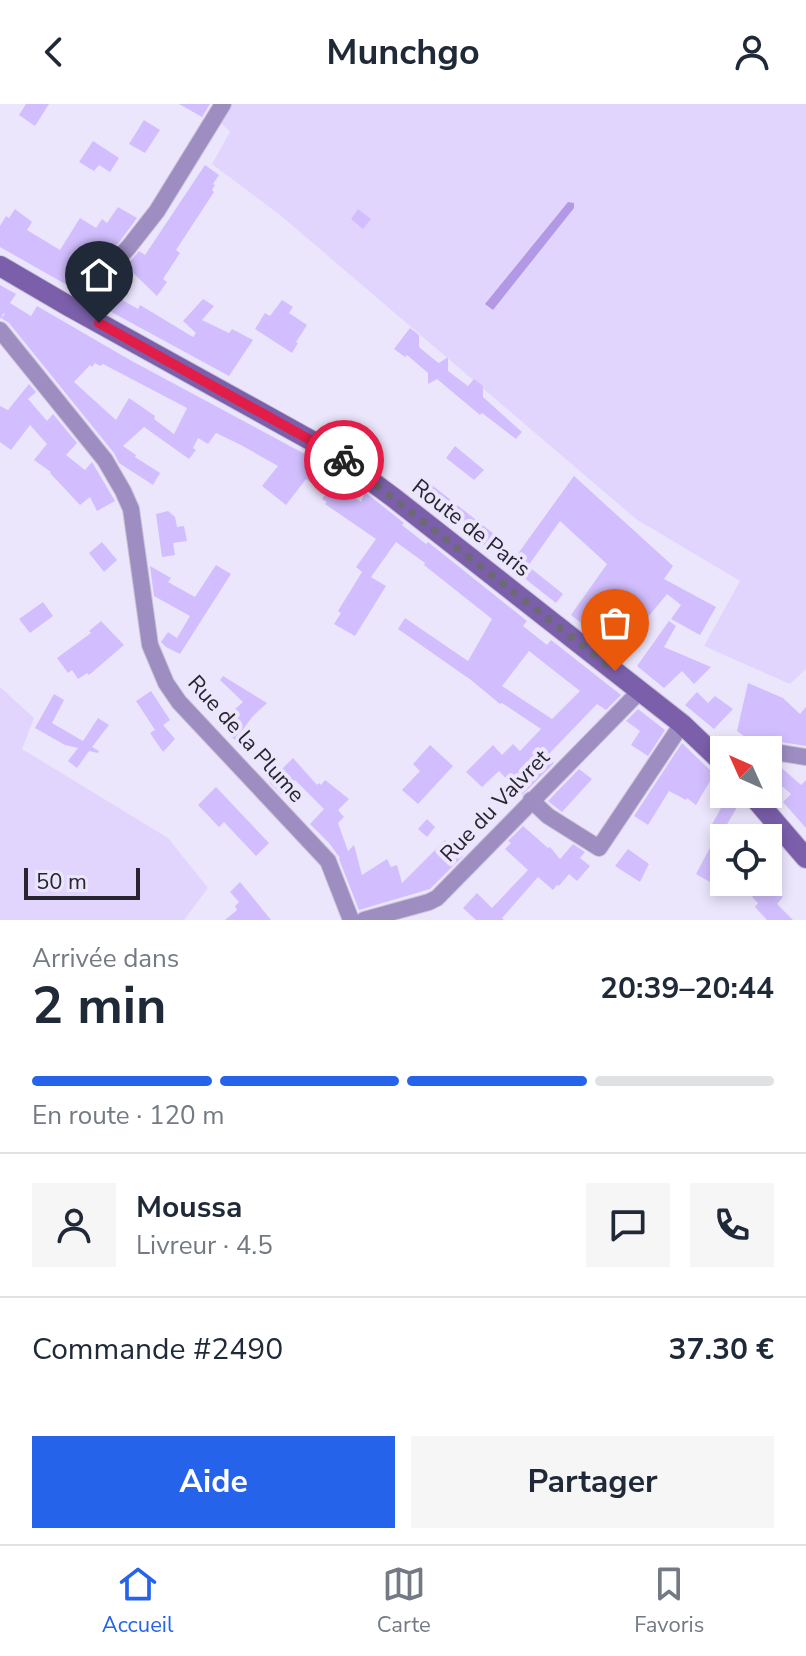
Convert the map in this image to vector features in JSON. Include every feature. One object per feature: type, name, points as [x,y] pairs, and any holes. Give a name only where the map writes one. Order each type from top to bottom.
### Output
[{"type":"main road","name":"Route de Paris","points":[[0,266],[332,452],[710,746]]},
{"type":"main road","points":[[763,808],[806,858]]},
{"type":"street","points":[[72,308],[128,248],[157,211],[223,104]]},
{"type":"street","name":"Rue de la Plume","points":[[0,330],[105,460],[123,491],[131,509],[150,645],[166,683],[179,702],[328,861],[351,920]]},
{"type":"street","name":"Rue du Valvret","points":[[364,920],[437,898],[640,691]]},
{"type":"street","points":[[531,800],[548,816],[599,848],[682,724]]},
{"type":"street","points":[[782,753],[806,757]]},
{"type":"street","points":[[404,909],[418,920]]},
{"type":"shaded area","points":[[231,104],[806,104],[806,669],[790,684],[704,646],[740,581],[636,519],[280,215],[212,164],[230,132],[219,121]]},
{"type":"shaded area","points":[[568,202],[574,203],[574,208],[493,310],[485,304]]},
{"type":"shaded area","points":[[0,687],[34,718],[22,749],[168,838],[208,888],[184,920],[0,920]]},
{"type":"building","points":[[26,104],[49,104],[35,126],[19,115]]},
{"type":"building","points":[[179,104],[210,104],[202,117]]},
{"type":"building","points":[[144,120],[160,130],[145,153],[129,144]]},
{"type":"building","points":[[93,141],[119,158],[110,172],[99,165],[94,171],[79,162]]},
{"type":"building","points":[[205,165],[219,175],[213,184],[214,192],[176,250],[180,253],[163,279],[167,282],[157,296],[126,266],[139,251],[145,255]]},
{"type":"building","points":[[118,207],[137,218],[120,241],[74,289],[0,247],[0,226],[15,209],[32,222],[27,230],[60,250],[80,218],[96,228],[102,219],[107,223]]},
{"type":"building","points":[[358,209],[371,219],[363,229],[351,219]]},
{"type":"building","points":[[0,285],[16,294],[10,303],[31,316],[37,306],[329,467],[343,477],[337,484],[361,502],[365,492],[404,523],[402,525],[527,621],[523,626],[547,645],[551,640],[621,695],[606,710],[597,704],[546,757],[554,763],[522,795],[499,771],[482,787],[466,772],[493,745],[502,755],[513,744],[520,751],[541,729],[500,704],[398,629],[405,618],[468,661],[492,619],[396,542],[371,577],[386,586],[355,636],[334,624],[341,613],[338,611],[362,572],[356,567],[376,539],[325,504],[327,502],[322,499],[326,493],[306,479],[286,505],[262,486],[278,466],[241,445],[216,433],[208,444],[198,438],[193,448],[196,450],[189,459],[144,427],[123,446],[160,473],[153,485],[119,463],[9,323],[1,318],[4,313],[0,319]],"holes":[[[95,363],[103,364],[187,408],[174,434],[129,398],[116,420],[74,382]],[[529,651],[580,691],[552,719],[502,686]]]},
{"type":"building","points":[[107,286],[119,293],[117,297],[138,309],[140,305],[193,337],[196,333],[183,321],[203,299],[214,306],[202,320],[229,333],[232,329],[253,340],[229,376],[93,302]]},
{"type":"building","points":[[282,300],[293,307],[289,313],[307,325],[292,353],[255,329],[265,313],[270,316]]},
{"type":"building","points":[[410,328],[419,335],[419,347],[436,361],[439,363],[448,357],[448,371],[468,386],[474,379],[483,386],[483,397],[522,432],[516,439],[482,413],[480,415],[437,379],[428,384],[428,373],[407,355],[405,357],[394,349]]},
{"type":"building","points":[[29,384],[36,392],[28,399],[47,421],[53,414],[77,443],[66,455],[85,470],[92,462],[115,501],[97,511],[90,497],[80,505],[51,472],[34,460],[47,444],[30,425],[11,450],[0,442],[0,406],[8,410]]},
{"type":"building","points":[[455,446],[484,470],[474,480],[446,458]]},
{"type":"building","points":[[574,476],[673,566],[664,579],[716,607],[700,635],[671,619],[681,605],[667,594],[619,652],[571,615],[607,564],[560,521],[528,566],[563,594],[556,603],[509,566]]},
{"type":"building","points":[[428,482],[499,538],[490,550],[419,494]]},
{"type":"building","points":[[168,511],[175,517],[177,527],[184,526],[187,541],[173,543],[175,555],[162,557],[156,514]]},
{"type":"building","points":[[102,542],[117,560],[104,572],[89,553]]},
{"type":"building","points":[[216,565],[231,574],[180,654],[166,647],[161,642],[168,632],[177,638],[190,616],[154,596],[150,566],[171,578],[168,582],[195,597]]},
{"type":"building","points":[[43,602],[53,616],[30,633],[19,619]]},
{"type":"building","points":[[101,621],[124,645],[89,675],[87,673],[78,679],[72,670],[68,673],[57,658],[91,633],[89,631]]},
{"type":"building","points":[[669,621],[676,626],[664,647],[711,667],[694,684],[682,671],[664,688],[637,666]]},
{"type":"building","points":[[223,676],[267,703],[235,740],[223,728],[227,724],[227,716],[243,702],[220,680]]},
{"type":"building","points":[[748,683],[783,698],[800,714],[806,707],[806,746],[782,742],[782,736],[744,736],[737,731]]},
{"type":"building","points":[[151,691],[170,720],[163,725],[175,739],[163,752],[150,733],[155,730],[136,701]]},
{"type":"building","points":[[697,692],[708,703],[715,696],[733,709],[714,729],[685,705]]},
{"type":"building","points":[[54,694],[64,700],[52,723],[83,741],[98,718],[109,725],[92,747],[98,753],[89,751],[77,768],[68,761],[78,748],[65,745],[35,728]]},
{"type":"building","points":[[638,709],[665,730],[648,756],[631,745],[640,731],[626,721]]},
{"type":"building","points":[[682,743],[710,770],[710,781],[696,805],[669,791],[648,825],[634,816]]},
{"type":"building","points":[[430,745],[453,766],[418,804],[402,790],[420,771],[413,764]]},
{"type":"building","points":[[293,758],[317,785],[325,780],[349,799],[338,810],[344,817],[338,823],[348,851],[354,845],[362,875],[387,859],[391,867],[397,865],[402,883],[445,840],[463,856],[430,889],[359,910],[340,858],[310,824],[324,809],[295,780],[281,794],[269,782]]},
{"type":"building","points":[[782,768],[801,785],[806,780],[806,828],[783,802],[791,794],[782,786]]},
{"type":"building","points":[[579,769],[592,779],[562,812],[548,801]]},
{"type":"building","points":[[216,787],[269,843],[256,856],[224,822],[219,827],[198,805]]},
{"type":"building","points":[[721,808],[737,808],[727,824],[712,824]]},
{"type":"building","points":[[427,819],[435,827],[427,837],[418,829]]},
{"type":"building","points":[[523,826],[560,859],[573,844],[585,852],[580,858],[590,866],[577,881],[569,874],[553,890],[538,877],[502,918],[504,920],[476,920],[463,908],[477,893],[492,908],[528,870],[505,849],[511,843],[508,841]]},
{"type":"building","points":[[710,848],[710,882],[696,874]]},
{"type":"building","points":[[628,849],[649,864],[640,882],[615,866]]},
{"type":"building","points":[[240,882],[271,920],[225,920],[237,910],[235,906],[239,902],[230,892]]},
{"type":"building","points":[[782,896],[777,904],[793,920],[767,920],[755,907],[758,903],[752,897]]},
{"type":"way so far","points":[[344,460],[615,671]]},
{"type":"route","points":[[99,323],[344,460]]}]
